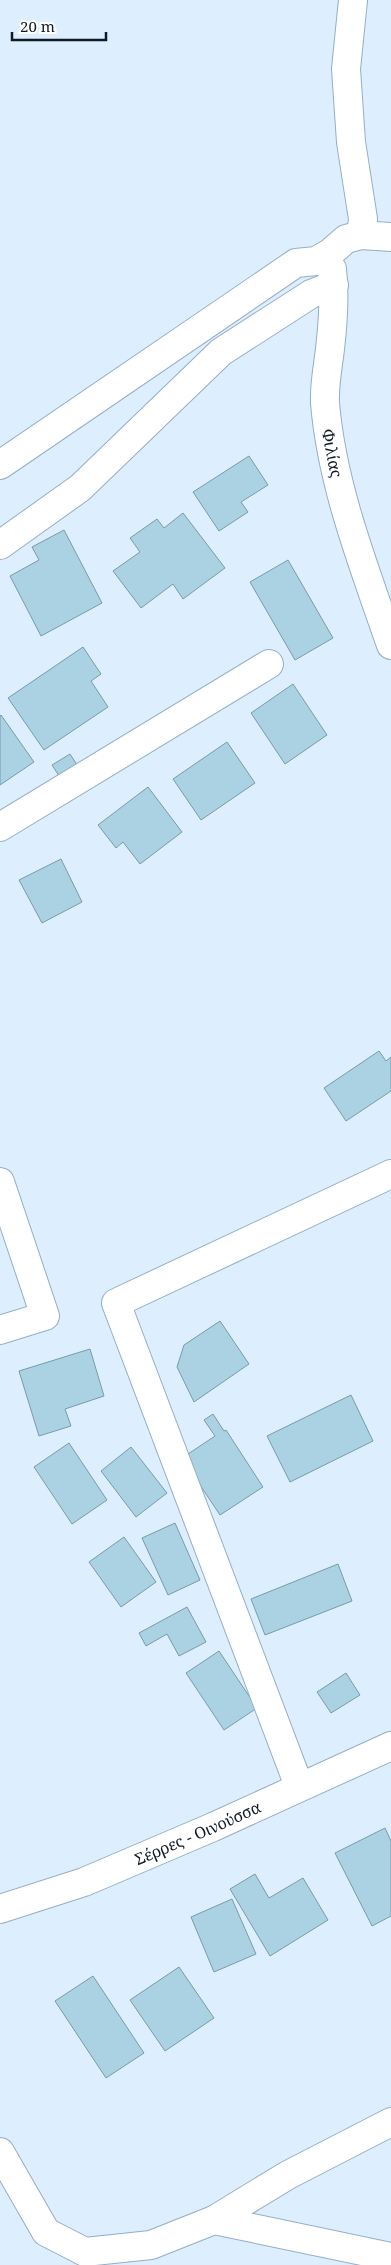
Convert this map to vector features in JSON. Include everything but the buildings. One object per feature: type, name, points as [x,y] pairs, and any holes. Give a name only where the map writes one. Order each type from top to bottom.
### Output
[{"type":"street","points":[[353,0],[346,69],[351,142],[363,219],[361,235]]},
{"type":"street","points":[[0,465],[296,263],[316,262],[346,239],[361,235],[391,237]]},
{"type":"street","name":"Φιλίας","points":[[330,253],[334,285],[325,400],[331,448],[354,536],[391,645]]},
{"type":"street","points":[[0,545],[80,488],[221,352],[311,294],[334,285]]},
{"type":"street","points":[[0,827],[269,664]]},
{"type":"street","points":[[299,1786],[116,1303],[391,1174]]},
{"type":"street","points":[[0,1182],[45,1316],[0,1330]]},
{"type":"street","name":"Σέρρες - Οινούσσα","points":[[0,1909],[84,1882],[213,1827],[299,1786],[391,1746]]},
{"type":"street","points":[[0,2152],[46,2232],[85,2252],[151,2246],[214,2220],[288,2175],[391,2122]]},
{"type":"street","points":[[214,2220],[391,2257]]}]
